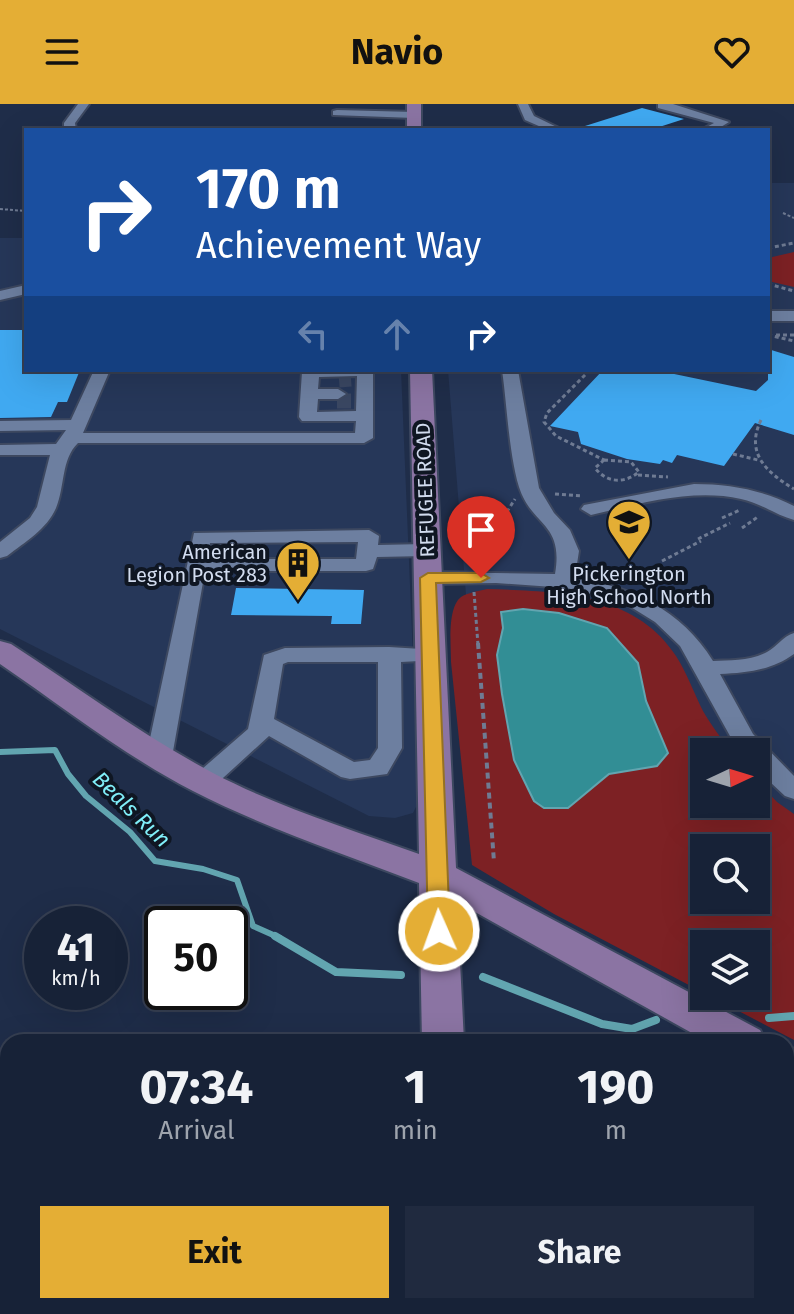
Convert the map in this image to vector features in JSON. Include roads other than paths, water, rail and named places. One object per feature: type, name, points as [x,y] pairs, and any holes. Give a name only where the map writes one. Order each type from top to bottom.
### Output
[{"type":"main road","name":"REFUGEE ROAD","points":[[421,372],[443,1034]]},
{"type":"main road","points":[[0,650],[159,757],[203,782],[262,809],[437,876],[730,1034]]},
{"type":"street","points":[[70,128],[69,123],[84,104]]},
{"type":"street","points":[[523,104],[529,118],[552,128]]},
{"type":"street","points":[[668,104],[662,106],[724,122],[711,128]]},
{"type":"street","points":[[338,109],[414,116]]},
{"type":"street","points":[[0,296],[24,290]]},
{"type":"street","points":[[770,316],[794,316]]},
{"type":"street","points":[[770,333],[794,332]]},
{"type":"street","points":[[0,552],[38,522],[47,507],[71,438],[101,372]]},
{"type":"street","points":[[310,384],[361,372]]},
{"type":"street","points":[[310,384],[308,417],[352,392],[364,372]]},
{"type":"street","points":[[510,372],[532,495],[565,539],[569,551],[564,582]]},
{"type":"street","points":[[310,384],[352,392]]},
{"type":"street","points":[[0,426],[71,438],[364,438],[352,392]]},
{"type":"street","points":[[0,450],[71,438]]},
{"type":"street","points":[[591,509],[672,491],[709,487],[745,492],[794,514]]},
{"type":"street","points":[[159,757],[201,537],[369,536],[368,551],[472,578],[564,582],[609,591],[654,611],[688,642],[731,722],[743,738]]},
{"type":"street","points":[[704,668],[765,661],[778,656],[794,641]]},
{"type":"street","points":[[262,722],[350,771],[378,768],[390,748],[389,654]]},
{"type":"street","points":[[203,782],[260,732],[272,660],[285,655],[430,655]]},
{"type":"street","points":[[770,767],[794,790]]},
{"type":"waterway","name":"Beals Run","points":[[0,752],[55,750],[68,774],[86,796],[130,832],[155,861],[203,869],[237,880],[253,926],[280,938]]},
{"type":"waterway","name":"Beals Run","points":[[275,936],[336,972],[401,975]]},
{"type":"waterway","name":"Beals Run","points":[[483,977],[602,1024],[632,1029],[656,1020]]},
{"type":"waterway","name":"Beals Run","points":[[769,1018],[794,1016]]},
{"type":"tunnel","points":[[339,380],[351,379]]},
{"type":"tunnel","points":[[337,401],[351,401]]},
{"type":"place","name":"Pickerington High School North","points":[[629,561]]},
{"type":"place","name":"American Legion Post 283","points":[[298,602]]}]
